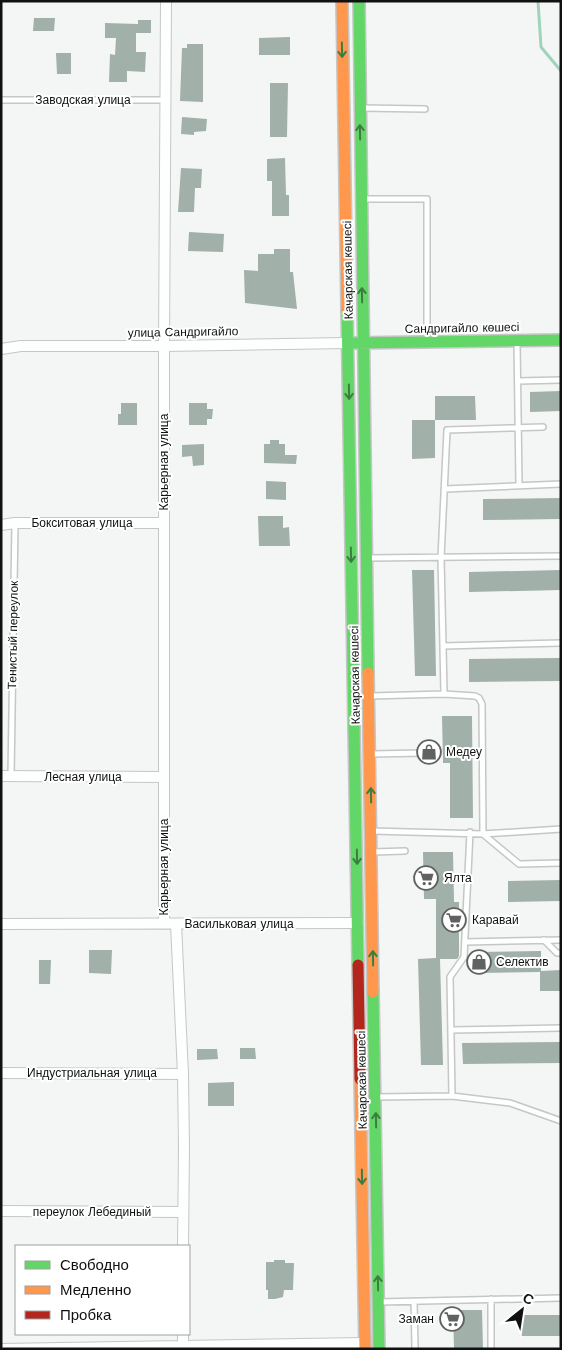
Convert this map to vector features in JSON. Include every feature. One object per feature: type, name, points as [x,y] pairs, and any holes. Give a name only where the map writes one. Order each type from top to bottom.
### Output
[{"type":"main road","name":"Качарская көшесі","points":[[342,1],[365,1346]]},
{"type":"main road","name":"Качарская көшесі","points":[[359,1],[362,309],[371,757],[379,1349]]},
{"type":"main road","name":"Сандригайло көшесі","points":[[364,343],[561,340]]},
{"type":"main road","name":"улица Сандригайло","points":[[348,344],[364,343]]},
{"type":"street","name":"Карьерная улица","points":[[164,924],[166,1]]},
{"type":"street","name":"улица Сандригайло","points":[[1,350],[20,346],[348,344]]},
{"type":"street","points":[[350,462],[366,461]]},
{"type":"street","name":"Бокситовая улица","points":[[1,525],[15,523],[164,523]]},
{"type":"street","points":[[355,761],[371,757]]},
{"type":"street","name":"Лесная улица","points":[[6,776],[164,777]]},
{"type":"street","name":"Васильковая улица","points":[[1,924],[358,924]]},
{"type":"street","name":"Карьерная улица","points":[[176,924],[183,1074],[183,1245]]},
{"type":"street","name":"Индустриальная улица","points":[[1,1073],[183,1074]]},
{"type":"street","name":"переулок Лебединый","points":[[1,1211],[183,1212]]},
{"type":"street","points":[[363,1229],[378,1229]]},
{"type":"street","points":[[183,1335],[183,1346]]},
{"type":"street","points":[[1,1348],[365,1346]]},
{"type":"lane","name":"Заводская улица","points":[[1,100],[165,100]]},
{"type":"lane","points":[[343,107],[425,109]]},
{"type":"lane","points":[[361,199],[427,199],[427,342]]},
{"type":"lane","points":[[517,341],[519,485]]},
{"type":"lane","points":[[518,381],[561,380]]},
{"type":"lane","points":[[444,694],[441,558],[447,430],[543,427]]},
{"type":"lane","points":[[445,489],[561,484]]},
{"type":"lane","name":"Тенистый переулок","points":[[6,776],[15,523]]},
{"type":"lane","points":[[366,558],[561,556]]},
{"type":"lane","points":[[442,646],[561,643]]},
{"type":"lane","points":[[370,696],[444,694],[475,696],[479,698],[482,704],[483,834],[519,864],[561,863]]},
{"type":"lane","points":[[371,757],[424,754]]},
{"type":"lane","points":[[372,831],[470,832],[483,834],[561,829]]},
{"type":"lane","points":[[452,1096],[450,977],[464,957],[470,832]]},
{"type":"lane","points":[[372,852],[405,851]]},
{"type":"lane","points":[[544,940],[557,953],[561,953]]},
{"type":"lane","points":[[465,942],[561,940]]},
{"type":"lane","points":[[451,1030],[561,1028]]},
{"type":"lane","points":[[376,1096],[452,1096],[510,1103],[561,1121]]},
{"type":"lane","points":[[378,1302],[561,1298]]},
{"type":"lane","points":[[491,1299],[491,1349]]},
{"type":"lane","points":[[414,1301],[415,1347]]},
{"type":"building","points":[[34,18],[55,18],[54,31],[33,31]]},
{"type":"building","points":[[138,20],[151,20],[151,33],[136,33],[136,52],[146,52],[145,72],[127,71],[127,82],[109,82],[110,54],[115,55],[116,38],[105,38],[105,23],[138,24]]},
{"type":"building","points":[[290,37],[290,55],[259,55],[259,38]]},
{"type":"building","points":[[187,44],[203,44],[203,102],[180,101],[182,48],[187,48]]},
{"type":"building","points":[[56,53],[71,53],[71,74],[57,74]]},
{"type":"building","points":[[270,83],[288,83],[287,137],[270,137]]},
{"type":"building","points":[[182,117],[207,119],[206,131],[194,132],[194,135],[181,134]]},
{"type":"building","points":[[285,158],[286,195],[289,195],[289,216],[272,216],[272,181],[267,181],[267,159]]},
{"type":"building","points":[[181,168],[202,169],[201,188],[195,188],[194,212],[178,212]]},
{"type":"building","points":[[189,232],[224,234],[223,252],[188,251]]},
{"type":"building","points":[[274,249],[290,249],[290,272],[293,272],[297,309],[245,303],[244,270],[258,271],[258,254],[274,254]]},
{"type":"building","points":[[561,391],[561,411],[530,412],[530,392]]},
{"type":"building","points":[[435,396],[475,396],[476,420],[435,420]]},
{"type":"building","points":[[121,403],[137,403],[137,425],[118,425]]},
{"type":"building","points":[[189,403],[207,403],[207,409],[213,409],[212,419],[207,419],[207,425],[189,425]]},
{"type":"building","points":[[412,420],[435,420],[435,458],[412,459]]},
{"type":"building","points":[[270,440],[279,440],[279,444],[285,444],[285,455],[297,455],[296,464],[264,463],[264,444],[270,444]]},
{"type":"building","points":[[204,444],[204,465],[193,466],[192,456],[182,457],[182,445]]},
{"type":"building","points":[[266,481],[286,482],[286,500],[266,499]]},
{"type":"building","points":[[561,498],[561,519],[483,520],[483,499]]},
{"type":"building","points":[[258,516],[283,516],[283,528],[289,527],[290,546],[259,546]]},
{"type":"building","points":[[412,570],[434,570],[436,676],[415,676]]},
{"type":"building","points":[[561,570],[561,590],[469,592],[469,572]]},
{"type":"building","points":[[561,658],[561,681],[469,682],[469,659]]},
{"type":"building","points":[[442,716],[472,716],[473,818],[450,818],[450,763],[443,763]]},
{"type":"building","points":[[423,852],[453,852],[454,902],[459,902],[459,956],[457,959],[440,959],[443,1065],[421,1065],[418,959],[436,958],[436,899],[424,899]]},
{"type":"building","points":[[561,880],[561,901],[508,902],[508,881]]},
{"type":"building","points":[[89,950],[112,950],[111,974],[89,973]]},
{"type":"building","points":[[541,951],[541,971],[561,970],[561,991],[540,991],[540,972],[477,973],[477,952]]},
{"type":"building","points":[[39,960],[51,960],[50,984],[39,984]]},
{"type":"building","points":[[561,1042],[561,1063],[463,1064],[462,1043]]},
{"type":"building","points":[[240,1048],[255,1048],[256,1059],[240,1059]]},
{"type":"building","points":[[197,1049],[217,1049],[218,1059],[197,1060]]},
{"type":"building","points":[[234,1082],[234,1106],[208,1106],[208,1083]]},
{"type":"building","points":[[274,1260],[285,1260],[285,1263],[294,1263],[293,1290],[284,1290],[283,1297],[268,1299],[268,1290],[266,1290],[266,1262],[274,1262]]},
{"type":"building","points":[[453,1310],[482,1310],[483,1349],[454,1349]]},
{"type":"building","points":[[519,1315],[561,1315],[561,1336],[520,1336]]},
{"type":"waterway","points":[[538,1],[541,47],[561,71]]},
{"type":"traffic: fast","points":[[359,1],[368,673]]},
{"type":"traffic: fast","points":[[347,309],[358,965]]},
{"type":"traffic: fast","points":[[354,343],[561,340]]},
{"type":"traffic: fast","points":[[373,992],[379,1349]]},
{"type":"traffic: slow","points":[[342,1],[347,309]]},
{"type":"traffic: slow","points":[[368,673],[373,992]]},
{"type":"traffic: slow","points":[[360,1079],[365,1349]]},
{"type":"traffic: jam","points":[[358,965],[360,1079]]},
{"type":"place","name":"Медеу","points":[[429,752]]},
{"type":"place","name":"Ялта","points":[[426,878]]},
{"type":"place","name":"Каравай","points":[[454,920]]},
{"type":"place","name":"Селектив","points":[[479,962]]},
{"type":"place","name":"Заман","points":[[452,1319]]}]
